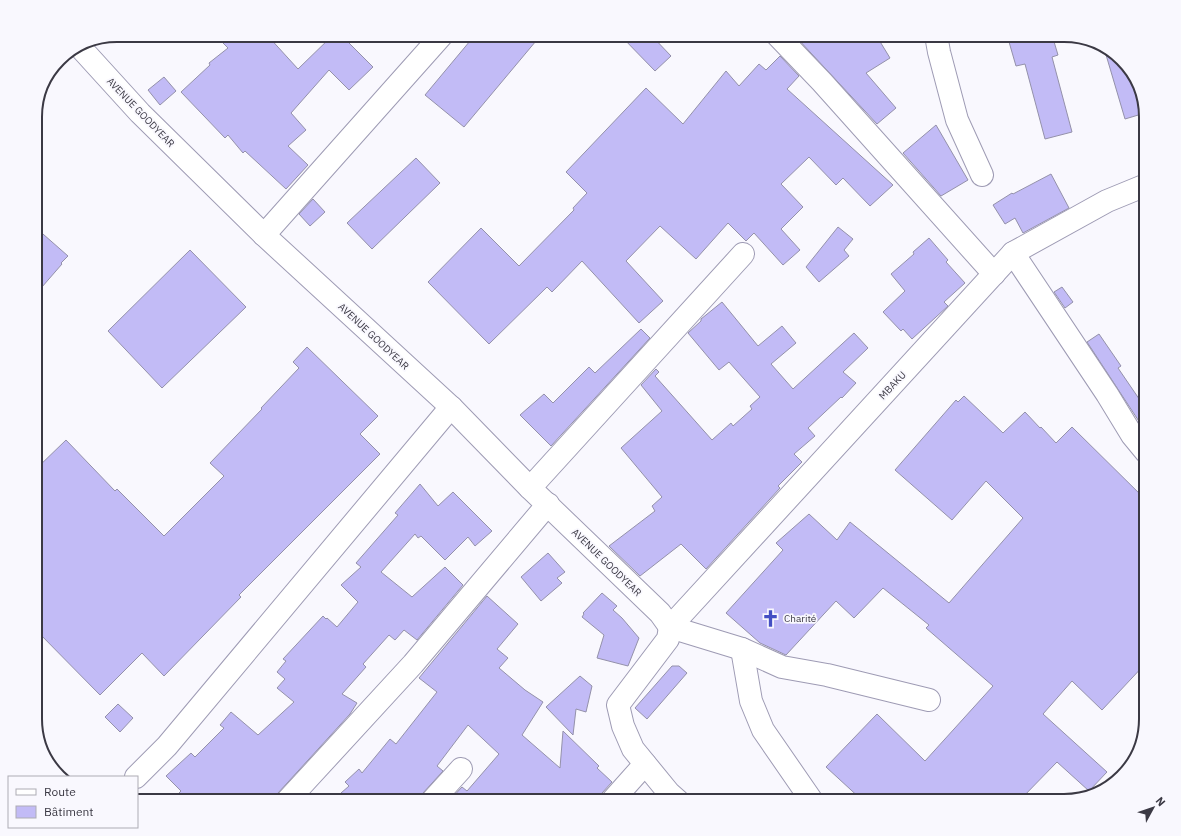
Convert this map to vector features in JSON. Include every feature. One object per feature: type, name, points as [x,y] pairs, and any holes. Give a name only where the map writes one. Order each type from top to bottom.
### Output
[{"type":"street","points":[[264,235],[436,42]]},
{"type":"street","points":[[784,42],[822,82],[994,274]]},
{"type":"street","points":[[937,42],[957,120],[982,175]]},
{"type":"street","name":"AVENUE GOODYEAR","points":[[83,50],[140,112],[264,235],[451,407],[530,488],[660,613],[670,627]]},
{"type":"street","name":"MBAKU","points":[[670,627],[1013,253],[1107,201],[1139,188]]},
{"type":"street","points":[[1013,253],[1108,394],[1132,435],[1139,444]]},
{"type":"street","points":[[530,488],[743,254]]},
{"type":"street","points":[[137,776],[167,746],[451,407]]},
{"type":"street","points":[[293,794],[413,664],[548,504]]},
{"type":"street","points":[[670,794],[633,749],[623,726],[618,705],[668,639],[670,627],[742,649],[782,667],[928,700]]},
{"type":"street","points":[[742,649],[751,701],[763,730],[807,794]]},
{"type":"street","points":[[618,794],[646,764]]},
{"type":"street","points":[[438,794],[461,769]]},
{"type":"building","points":[[222,42],[273,42],[298,69],[326,42],[348,42],[373,67],[349,90],[329,70],[291,113],[306,130],[288,146],[308,165],[286,189],[245,151],[243,153],[228,135],[225,138],[181,92],[210,65],[209,63],[228,48]]},
{"type":"building","points":[[469,42],[535,42],[464,127],[425,95]]},
{"type":"building","points":[[627,42],[658,42],[671,56],[655,71]]},
{"type":"building","points":[[801,42],[880,42],[890,58],[866,73],[896,108],[877,124]]},
{"type":"building","points":[[1009,42],[1054,42],[1058,55],[1052,57],[1072,132],[1045,139],[1025,64],[1016,66]]},
{"type":"building","points":[[1106,55],[1123,71],[1133,88],[1136,98],[1139,115],[1125,119]]},
{"type":"building","points":[[780,56],[799,76],[787,89],[893,185],[870,206],[843,178],[836,185],[809,157],[781,184],[803,207],[781,229],[800,250],[783,265],[754,233],[746,241],[728,223],[696,259],[660,226],[626,261],[663,301],[639,323],[582,261],[552,292],[547,287],[489,344],[428,282],[481,228],[519,266],[574,210],[573,208],[587,193],[566,172],[646,88],[683,124],[726,71],[739,86],[759,64],[766,70]]},
{"type":"building","points":[[164,77],[176,91],[160,105],[148,90]]},
{"type":"building","points":[[936,125],[968,180],[941,196],[903,153]]},
{"type":"building","points":[[416,158],[440,183],[372,249],[347,223]]},
{"type":"building","points":[[1051,174],[1069,208],[1023,233],[1015,218],[1005,224],[993,205],[1012,193],[1013,194]]},
{"type":"building","points":[[313,199],[325,212],[310,226],[299,214]]},
{"type":"building","points":[[838,227],[853,239],[844,250],[849,256],[819,282],[806,267]]},
{"type":"building","points":[[42,233],[68,256],[61,263],[62,264],[42,287]]},
{"type":"building","points":[[929,238],[948,260],[946,262],[965,283],[944,302],[948,306],[912,339],[903,329],[901,331],[883,312],[905,291],[891,274],[914,254],[913,252]]},
{"type":"building","points":[[190,250],[246,307],[162,388],[108,331]]},
{"type":"building","points":[[1062,287],[1073,302],[1065,308],[1054,292]]},
{"type":"building","points":[[722,302],[758,346],[782,326],[796,343],[771,364],[793,389],[854,333],[868,348],[843,372],[856,383],[842,398],[841,397],[808,428],[815,436],[794,454],[802,462],[778,486],[780,488],[706,569],[681,544],[640,576],[609,546],[655,511],[652,506],[662,497],[621,448],[662,411],[641,385],[656,369],[659,372],[655,376],[712,440],[731,423],[733,426],[752,409],[750,406],[760,397],[729,362],[719,370],[688,333],[701,321],[701,319]]},
{"type":"building","points":[[641,329],[650,338],[551,446],[520,415],[544,394],[553,403],[589,367],[595,373]]},
{"type":"building","points":[[1099,334],[1121,366],[1118,368],[1139,399],[1139,421],[1087,342]]},
{"type":"building","points":[[307,347],[378,416],[360,434],[380,454],[239,595],[241,597],[164,676],[142,653],[100,695],[42,636],[42,463],[66,440],[115,491],[117,489],[164,536],[224,476],[210,463],[299,368],[293,362]]},
{"type":"building","points":[[964,396],[1003,433],[1025,412],[1056,443],[1072,427],[1139,493],[1139,670],[1102,710],[1072,681],[1043,714],[1107,772],[1091,789],[1088,790],[1057,762],[1026,794],[855,794],[826,767],[877,714],[925,761],[993,686],[926,628],[929,625],[883,588],[854,618],[836,601],[786,655],[760,643],[726,613],[783,550],[776,543],[809,514],[837,540],[850,522],[949,603],[1023,518],[986,481],[952,520],[895,470],[956,400],[958,402]]},
{"type":"building","points":[[420,484],[438,506],[453,492],[492,531],[475,546],[468,537],[445,560],[421,536],[418,538],[415,534],[381,572],[412,597],[445,567],[463,585],[417,640],[404,630],[395,640],[389,635],[363,664],[366,667],[342,694],[357,703],[350,714],[278,794],[178,794],[181,791],[166,776],[191,753],[195,757],[224,728],[220,725],[231,712],[258,735],[294,702],[277,688],[285,679],[277,672],[286,661],[283,659],[323,616],[337,627],[358,602],[341,585],[361,567],[356,563],[398,515],[395,513]]},
{"type":"building","points":[[548,553],[565,572],[557,578],[562,583],[541,601],[521,577]]},
{"type":"building","points":[[602,593],[617,606],[613,610],[639,638],[628,666],[597,658],[604,635],[582,617],[584,614],[583,613]]},
{"type":"building","points":[[487,596],[518,624],[497,649],[508,658],[499,668],[525,690],[543,702],[522,735],[560,768],[563,731],[599,766],[597,768],[612,782],[602,794],[456,794],[462,787],[467,791],[499,754],[468,725],[437,766],[443,771],[423,794],[342,794],[341,793],[349,786],[345,782],[359,769],[362,773],[390,739],[396,744],[437,692],[419,678]]},
{"type":"building","points":[[672,666],[679,666],[687,673],[647,719],[635,708]]},
{"type":"building","points":[[580,676],[592,686],[586,712],[576,709],[573,735],[546,707]]},
{"type":"building","points":[[118,704],[133,718],[120,732],[105,717]]},
{"type":"place","name":"Charité","points":[[771,618]]}]
